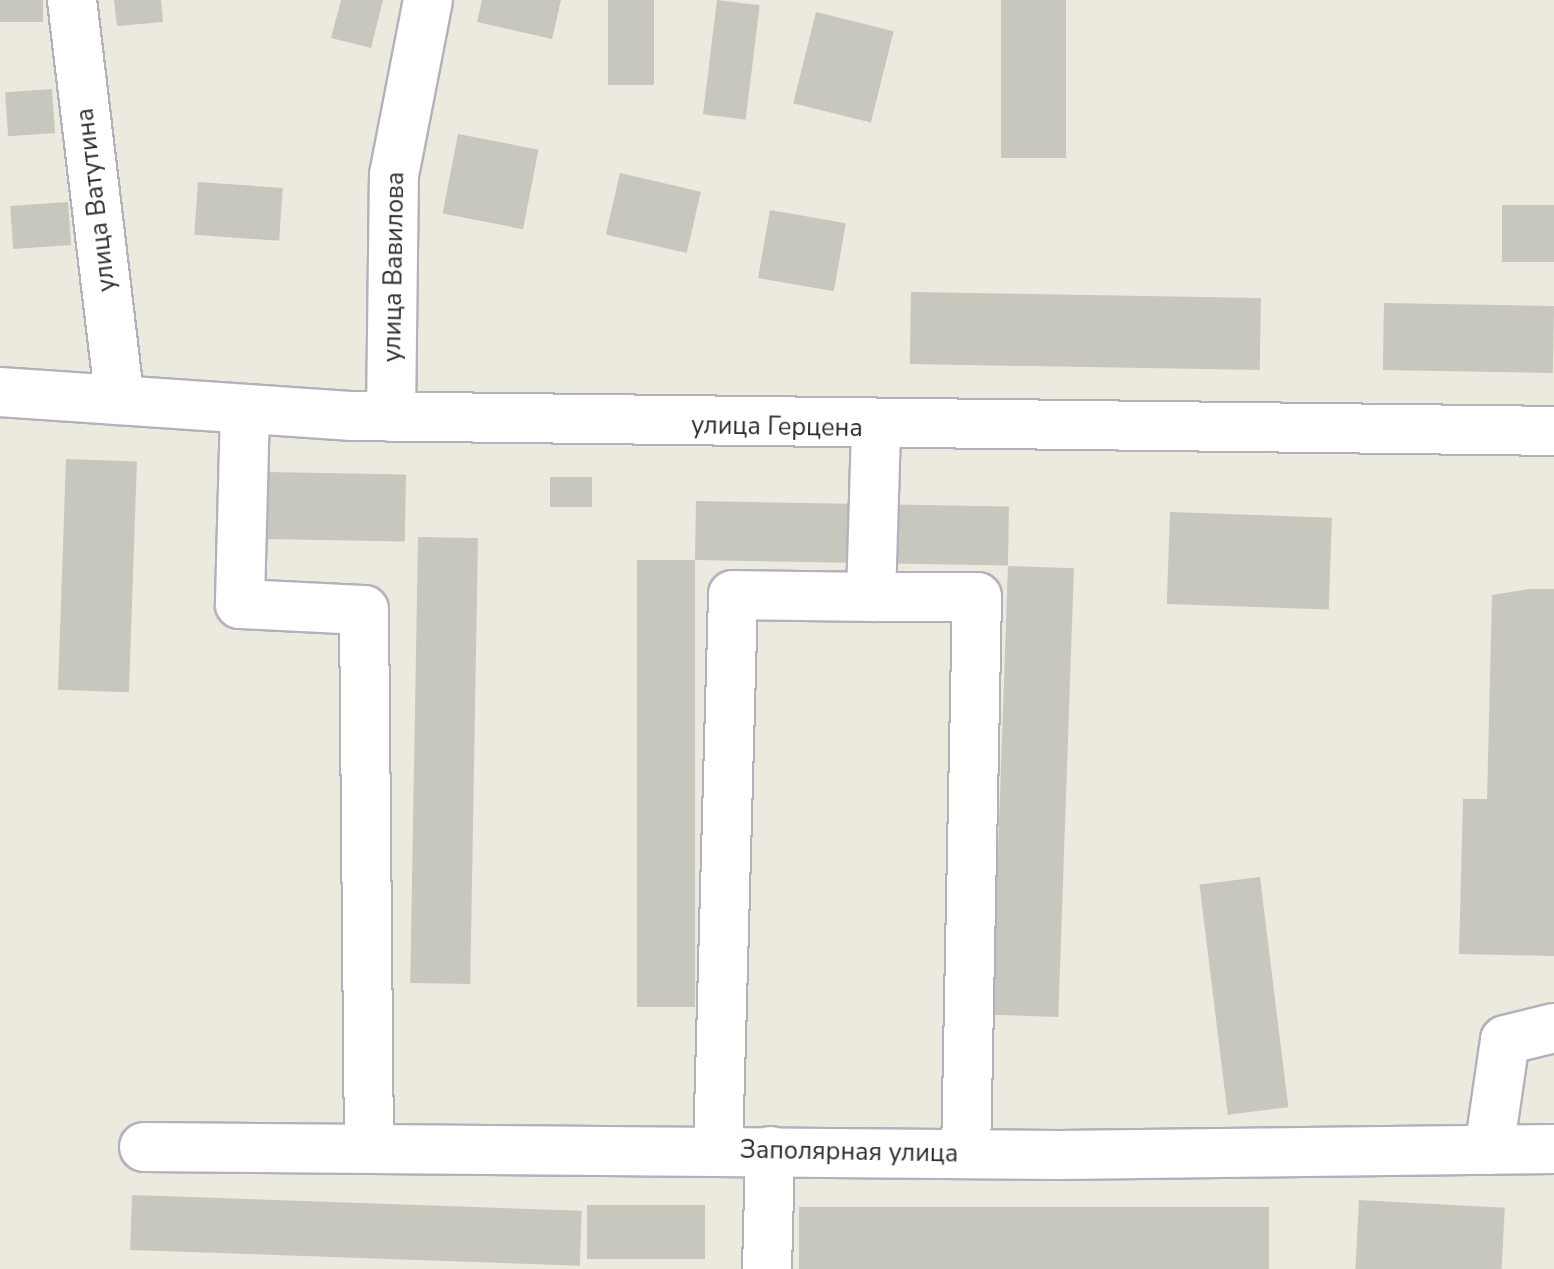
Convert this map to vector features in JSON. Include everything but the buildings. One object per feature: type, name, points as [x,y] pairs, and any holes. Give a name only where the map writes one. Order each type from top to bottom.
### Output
[{"type":"street","name":"улица Ватутина","points":[[72,0],[120,400]]},
{"type":"street","name":"улица Вавилова","points":[[391,417],[394,175],[428,0]]},
{"type":"street","name":"улица Герцена","points":[[0,392],[391,417],[876,429],[1554,431]]},
{"type":"street","points":[[246,408],[240,604],[364,610],[369,1148]]},
{"type":"street","points":[[871,597],[876,429]]},
{"type":"street","points":[[718,1150],[733,595],[978,598],[966,1154]]},
{"type":"street","points":[[1489,1150],[1505,1040],[1554,1028]]},
{"type":"street","name":"Заполярная улица","points":[[144,1148],[966,1154],[1554,1149]]},
{"type":"street","points":[[767,1269],[770,1151]]}]
